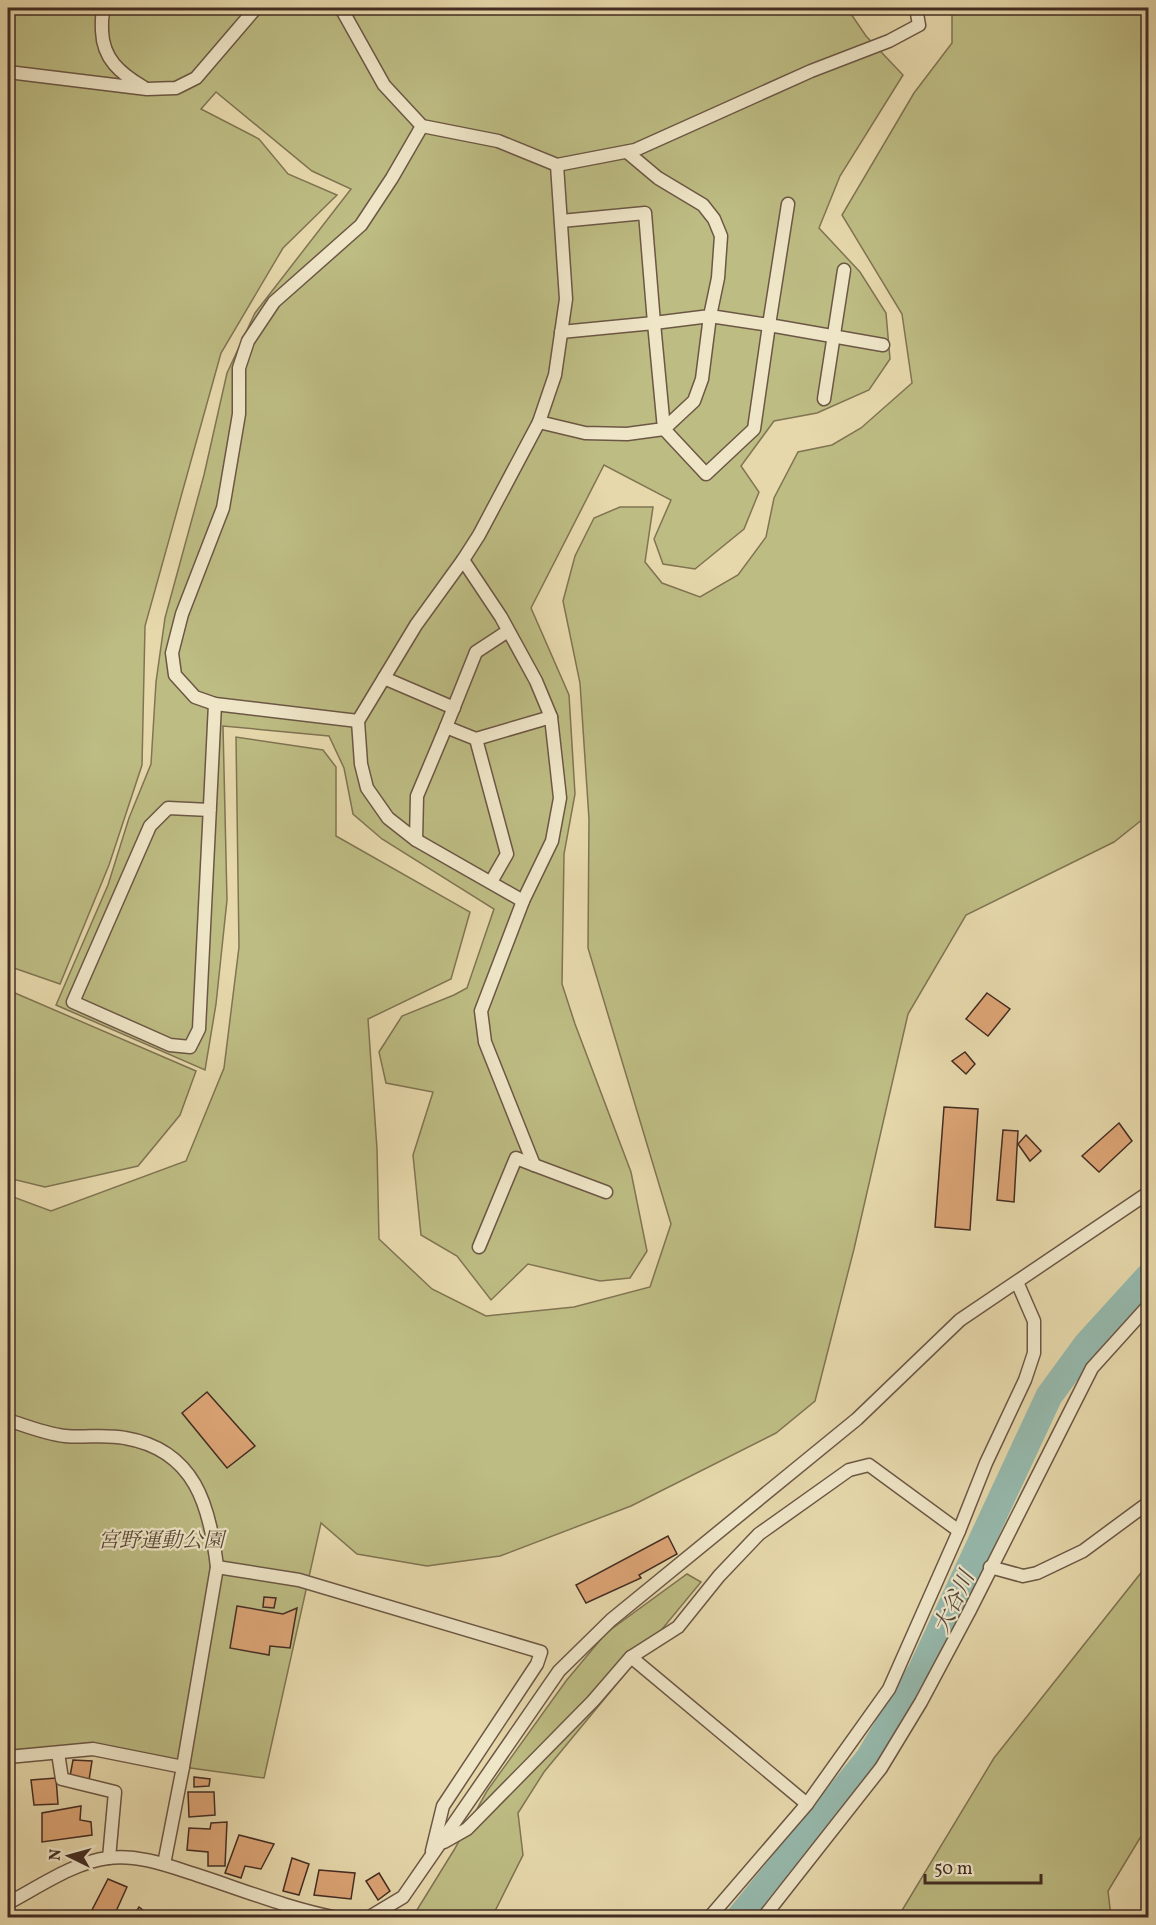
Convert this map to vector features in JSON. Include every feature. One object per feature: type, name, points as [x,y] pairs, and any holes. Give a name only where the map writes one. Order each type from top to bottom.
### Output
[{"type":"street","points":[[105,8],[102,14],[103,45],[116,67],[147,89]]},
{"type":"street","points":[[8,72],[147,89],[176,88],[196,78],[256,8]]},
{"type":"street","points":[[341,8],[384,86],[422,126],[498,141],[557,165],[635,150],[810,71],[889,41],[919,25],[916,8]]},
{"type":"street","points":[[358,721],[215,704],[195,697],[175,675],[172,653],[182,614],[223,508],[239,414],[239,368],[248,341],[274,302],[361,225],[422,126]]},
{"type":"street","points":[[539,422],[585,433],[627,434],[663,429],[694,401],[702,380],[721,254],[721,236],[714,219],[703,205],[658,178],[627,152]]},
{"type":"street","points":[[523,901],[416,840],[388,818],[367,788],[361,764],[358,721],[416,625],[479,535],[539,422],[555,375],[566,298],[557,165]]},
{"type":"street","points":[[561,221],[645,213],[663,429],[706,474],[754,429],[788,204]]},
{"type":"street","points":[[824,399],[844,270]]},
{"type":"street","points":[[561,332],[710,316],[883,345]]},
{"type":"street","points":[[463,560],[508,630],[536,681],[551,717],[560,798],[552,841],[523,901],[481,1011],[485,1042],[534,1165]]},
{"type":"street","points":[[416,840],[417,796],[476,652],[508,630]]},
{"type":"street","points":[[384,678],[454,708]]},
{"type":"street","points":[[210,810],[168,808],[150,826],[73,1002],[171,1045],[190,1047],[199,1029],[210,810],[215,704]]},
{"type":"street","points":[[447,727],[476,739],[551,717]]},
{"type":"street","points":[[476,739],[507,854],[491,882]]},
{"type":"street","points":[[479,1247],[516,1158],[606,1192]]},
{"type":"street","points":[[368,1917],[403,1897],[559,1671],[611,1620],[857,1419],[960,1320],[1149,1193]]},
{"type":"street","points":[[709,1917],[807,1804],[889,1689],[959,1531],[986,1462],[1025,1380],[1034,1353],[1034,1321],[1017,1282]]},
{"type":"street","points":[[763,1917],[881,1768],[921,1702],[969,1612],[1092,1368],[1149,1306]]},
{"type":"street","points":[[8,1420],[64,1436],[124,1438],[162,1448],[183,1467],[202,1495],[214,1540],[217,1568],[164,1864]]},
{"type":"street","points":[[440,1844],[467,1829],[593,1701],[631,1657],[678,1627],[719,1576],[759,1533],[849,1470],[869,1466],[959,1531]]},
{"type":"street","points":[[990,1567],[1023,1576],[1037,1573],[1083,1551],[1149,1503]]},
{"type":"street","points":[[217,1568],[298,1580],[541,1652],[537,1664],[443,1806],[430,1858]]},
{"type":"street","points":[[631,1657],[807,1804]]},
{"type":"street","points":[[8,1757],[93,1749],[183,1767]]},
{"type":"street","points":[[58,1753],[62,1779],[115,1792],[109,1858]]},
{"type":"street","points":[[8,1903],[83,1864],[109,1858],[139,1859],[164,1864],[329,1917]]},
{"type":"green space","points":[[8,8],[286,8],[288,12],[291,8],[847,8],[866,36],[903,75],[840,176],[819,228],[860,272],[886,313],[890,359],[869,390],[817,413],[774,421],[741,466],[759,492],[744,529],[695,569],[663,564],[654,539],[671,500],[604,465],[531,608],[569,695],[575,794],[564,854],[562,984],[631,1172],[647,1251],[630,1278],[600,1281],[528,1264],[491,1300],[457,1256],[421,1235],[413,1155],[433,1092],[386,1083],[379,1052],[402,1016],[467,988],[494,909],[382,839],[353,814],[344,768],[329,736],[223,726],[227,900],[216,1004],[205,1070],[56,1005],[108,885],[129,818],[151,764],[156,682],[165,618],[204,475],[227,373],[255,313],[351,189],[312,171],[216,92],[201,109],[259,139],[288,174],[337,195],[283,248],[221,353],[145,626],[142,765],[109,865],[60,984],[8,966]]},
{"type":"green space","name":"宮野運動公園","points":[[952,8],[1148,8],[1148,815],[1114,842],[966,915],[908,1014],[854,1249],[815,1401],[776,1433],[631,1506],[500,1556],[427,1566],[357,1554],[321,1523],[264,1778],[183,1767],[93,1749],[8,1757],[8,1195],[51,1211],[186,1161],[224,1068],[239,947],[236,737],[323,750],[336,767],[336,836],[470,912],[451,979],[368,1019],[377,1149],[379,1239],[432,1289],[486,1316],[574,1307],[650,1287],[671,1224],[588,948],[589,819],[580,683],[563,601],[575,556],[594,518],[620,507],[653,507],[645,562],[662,583],[700,597],[738,575],[766,537],[774,498],[798,452],[832,445],[861,428],[912,383],[902,314],[842,215],[914,93],[952,43]]},
{"type":"green space","points":[[8,990],[196,1071],[180,1115],[138,1166],[45,1187],[8,1178]]},
{"type":"green space","points":[[1148,1564],[1148,1829],[1140,1838],[1108,1891],[1111,1917],[898,1917],[994,1758]]},
{"type":"green space","points":[[687,1574],[701,1582],[544,1772],[518,1813],[523,1855],[492,1917],[412,1918],[487,1791],[566,1681],[606,1633]]},
{"type":"building","points":[[987,993],[1010,1009],[988,1036],[966,1019]]},
{"type":"building","points":[[965,1052],[975,1064],[966,1074],[952,1061]]},
{"type":"building","points":[[944,1107],[978,1109],[970,1230],[935,1227]]},
{"type":"building","points":[[1119,1123],[1132,1141],[1099,1172],[1082,1156]]},
{"type":"building","points":[[1003,1130],[1018,1131],[1014,1202],[997,1200]]},
{"type":"building","points":[[1026,1135],[1041,1151],[1030,1161],[1018,1144]]},
{"type":"building","points":[[207,1392],[255,1446],[227,1468],[182,1413]]},
{"type":"building","points":[[668,1536],[677,1554],[639,1575],[641,1578],[586,1603],[576,1585]]},
{"type":"building","points":[[264,1597],[276,1598],[274,1608],[263,1607]]},
{"type":"building","points":[[237,1606],[283,1614],[297,1608],[290,1648],[270,1646],[269,1655],[230,1648]]},
{"type":"building","points":[[73,1760],[92,1761],[89,1780],[70,1776]]},
{"type":"building","points":[[194,1777],[210,1779],[209,1786],[194,1787]]},
{"type":"building","points":[[56,1778],[58,1804],[34,1805],[31,1780]]},
{"type":"building","points":[[188,1792],[214,1792],[215,1815],[189,1817]]},
{"type":"building","points":[[81,1806],[80,1820],[91,1822],[92,1835],[42,1842],[42,1813]]},
{"type":"building","points":[[227,1822],[225,1866],[208,1866],[208,1852],[187,1850],[189,1828],[210,1829],[211,1823]]},
{"type":"building","points":[[239,1835],[274,1844],[261,1869],[245,1866],[241,1878],[225,1873]]},
{"type":"building","points":[[292,1858],[309,1864],[299,1895],[283,1891]]},
{"type":"building","points":[[319,1870],[355,1873],[351,1899],[314,1895]]},
{"type":"building","points":[[379,1873],[390,1891],[378,1900],[366,1881]]},
{"type":"building","points":[[108,1879],[127,1887],[113,1918],[106,1918],[92,1910]]},
{"type":"building","points":[[139,1907],[153,1918],[132,1918]]},
{"type":"waterway","name":"大谷川","points":[[739,1918],[869,1758],[921,1671],[1049,1396],[1087,1344],[1148,1277]]}]
